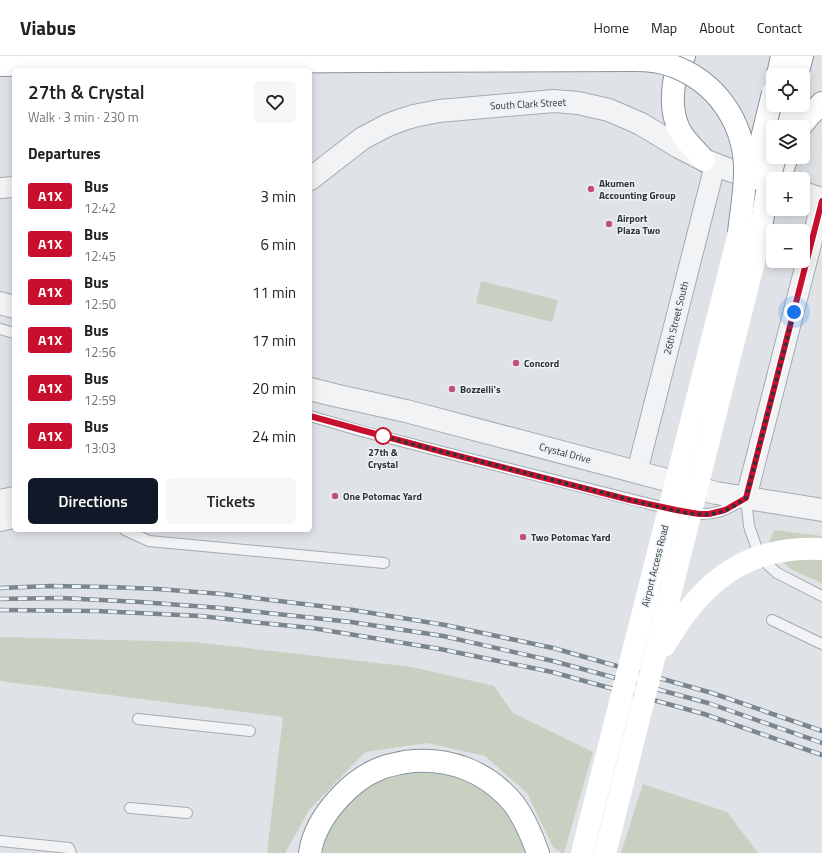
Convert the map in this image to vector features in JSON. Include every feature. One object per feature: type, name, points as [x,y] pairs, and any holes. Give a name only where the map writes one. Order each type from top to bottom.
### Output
[{"type":"main road","points":[[684,56],[677,70],[674,87],[673,105],[676,120],[684,138],[710,162]]},
{"type":"main road","points":[[779,68],[782,56]]},
{"type":"main road","points":[[799,68],[802,56]]},
{"type":"main road","points":[[0,65],[84,63],[202,66],[367,61],[649,60],[661,62],[672,65],[693,75],[712,90],[730,112],[736,126],[745,166],[739,233]]},
{"type":"main road","points":[[806,120],[822,103]]},
{"type":"main road","points":[[739,233],[768,112]]},
{"type":"main road","points":[[757,249],[773,164]]},
{"type":"main road","points":[[605,853],[757,249],[768,216]]},
{"type":"main road","name":"Airport Access Road","points":[[582,853],[739,233]]},
{"type":"main road","points":[[654,663],[689,609],[700,595],[723,576],[746,562],[769,553],[782,550],[822,549]]},
{"type":"main road","points":[[309,851],[326,813],[347,789],[362,778],[379,769],[396,764],[430,760],[448,763],[467,769],[486,778],[500,790],[514,804],[524,820],[533,838],[538,853]]},
{"type":"street","name":"South Clark Street","points":[[312,177],[363,138],[401,120],[439,111],[554,101],[582,104],[614,112],[641,124],[679,147],[710,162],[766,182]]},
{"type":"street","name":"26th Street South","points":[[637,472],[710,162]]},
{"type":"street","points":[[0,188],[12,187]]},
{"type":"street","points":[[746,498],[822,200],[810,196]]},
{"type":"street","points":[[0,303],[12,306]]},
{"type":"street","name":"Crystal Drive","points":[[312,390],[406,411],[716,493],[822,510]]},
{"type":"street","points":[[0,501],[12,498]]},
{"type":"street","points":[[0,520],[12,517]]},
{"type":"lane","points":[[0,329],[12,332]]},
{"type":"lane","points":[[312,417],[443,452],[630,500],[676,510],[699,514],[709,514],[725,510],[746,498],[749,526],[759,555],[777,573],[822,596]]},
{"type":"lane","points":[[129,532],[149,541],[384,564]]},
{"type":"lane","points":[[772,620],[822,644]]},
{"type":"lane","points":[[138,719],[250,732]]},
{"type":"lane","points":[[130,808],[187,813]]},
{"type":"lane","points":[[0,841],[69,848],[71,853]]},
{"type":"green space","points":[[481,281],[558,300],[552,322],[476,303]]},
{"type":"green space","points":[[774,530],[822,536],[822,583],[792,570],[778,558],[769,543]]},
{"type":"green space","points":[[0,637],[194,642],[412,667],[494,686],[513,713],[593,752],[564,853],[553,847],[527,793],[485,756],[427,743],[365,752],[309,810],[285,853],[267,853],[283,717],[0,681]]},
{"type":"green space","points":[[416,767],[466,778],[504,806],[527,845],[528,853],[322,853],[330,825],[366,784]]},
{"type":"green space","points":[[643,784],[727,812],[758,853],[621,853]]},
{"type":"railway","points":[[0,588],[50,586],[108,587],[222,594],[353,610],[445,625],[553,648],[712,693],[822,731]]},
{"type":"railway","points":[[0,599],[61,598],[221,608],[351,622],[443,636],[553,661],[708,703],[822,743]]},
{"type":"railway","points":[[0,610],[97,611],[201,616],[312,628],[440,649],[552,672],[704,714],[822,755]]},
{"type":"bus line","name":"A1X","points":[[312,417],[430,449],[655,506],[699,514],[709,514],[725,510],[746,498],[822,201]]},
{"type":"place","name":"Akumen Accounting Group","points":[[591,189]]},
{"type":"place","name":"Airport Plaza Two","points":[[609,224]]},
{"type":"place","name":"Concord","points":[[516,363]]},
{"type":"place","name":"Bozzelli's","points":[[452,389]]},
{"type":"place","name":"27th & Crystal","points":[[383,436]]},
{"type":"place","name":"One Potomac Yard","points":[[335,496]]},
{"type":"place","name":"Two Potomac Yard","points":[[523,537]]},
{"type":"route","points":[[383,436],[377,435],[655,506],[699,514],[709,514],[725,510],[746,498],[794,312]]}]
